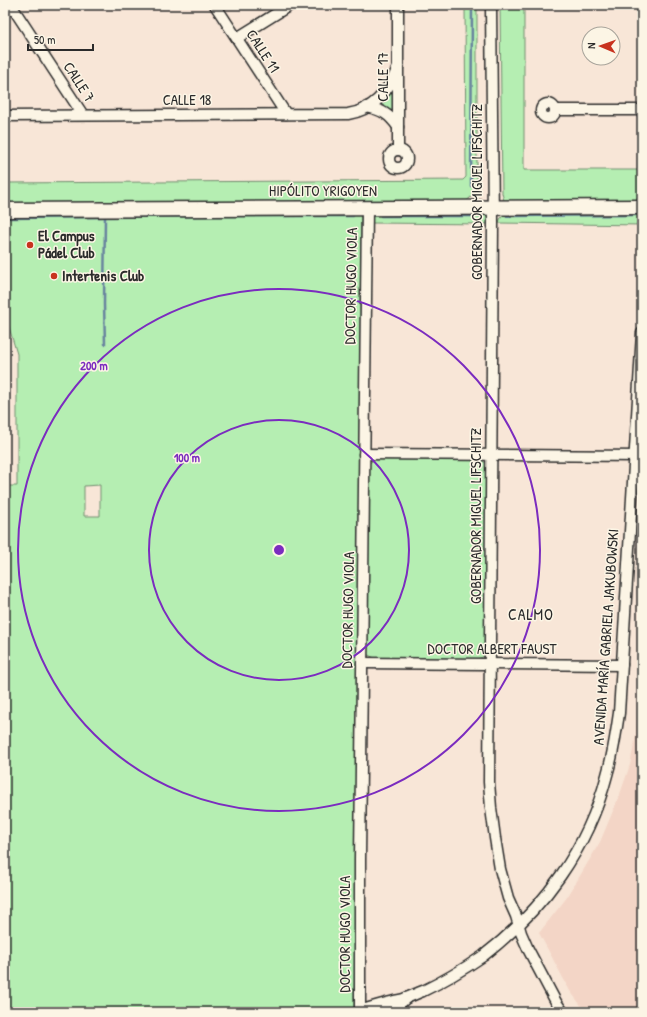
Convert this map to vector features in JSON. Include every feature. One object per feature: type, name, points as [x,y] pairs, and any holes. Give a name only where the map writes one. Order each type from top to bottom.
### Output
[{"type":"main road","name":"HIPÓLITO YRIGOYEN","points":[[5,210],[642,207]]},
{"type":"street","name":"CALLE 7","points":[[11,5],[83,115]]},
{"type":"street","name":"CALLE 11","points":[[215,5],[286,114]]},
{"type":"street","points":[[237,38],[290,5]]},
{"type":"street","name":"CALLE 17","points":[[398,5],[398,150]]},
{"type":"street","name":"GOBERNADOR MIGUEL LIFSCHITZ","points":[[491,5],[493,207],[489,782],[491,808],[500,869],[508,898],[528,949],[556,1002],[563,1012]]},
{"type":"street","name":"CALLE 18","points":[[5,116],[348,114],[357,112],[378,100],[393,79],[398,67]]},
{"type":"street","points":[[367,107],[377,109],[385,113],[398,127]]},
{"type":"street","points":[[555,110],[642,110]]},
{"type":"street","name":"DOCTOR HUGO VIOLA","points":[[361,1012],[362,663],[367,208]]},
{"type":"street","name":"AVENIDA MARÍA GABRIELA JAKUBOWSKI","points":[[361,1012],[406,998],[456,974],[500,942],[519,925],[558,881],[586,833],[597,808],[615,741],[619,713],[638,456],[642,333]]},
{"type":"street","points":[[364,454],[638,456]]},
{"type":"street","name":"DOCTOR ALBERT FAUST","points":[[362,663],[622,665]]},
{"type":"street","name":"AVENIDA MARÍA GABRIELA JAKUBOWSKI","points":[[391,1011],[406,998]]},
{"type":"shaded area","points":[[642,646],[642,1012],[586,1012],[570,991],[539,933],[568,896],[600,842],[620,794],[630,765],[636,734]]},
{"type":"green space","points":[[465,5],[477,5],[477,185],[473,194],[466,201],[5,206],[5,183],[463,180],[466,177]]},
{"type":"green space","points":[[500,5],[524,5],[524,170],[642,170],[642,203],[504,201],[502,193]]},
{"type":"green space","points":[[392,89],[393,111],[380,106],[379,103]]},
{"type":"green space","points":[[379,213],[485,214],[488,217],[489,224],[370,223],[373,216]]},
{"type":"green space","points":[[508,213],[639,214],[642,216],[642,225],[499,223],[501,218]]},
{"type":"green space","points":[[5,214],[361,215],[354,1012],[5,1012],[5,486],[17,486],[17,354],[5,314]],"holes":[[[100,485],[100,516],[84,516],[84,486]]]},
{"type":"green space","points":[[376,459],[478,460],[483,461],[486,464],[486,653],[483,657],[475,659],[375,658],[368,655],[366,651],[367,466]]},
{"type":"waterway","points":[[471,186],[472,5]]},
{"type":"waterway","points":[[507,216],[635,215]]},
{"type":"waterway","points":[[5,218],[353,216]]},
{"type":"waterway","points":[[381,216],[478,216]]},
{"type":"waterway","points":[[105,217],[105,344]]},
{"type":"place","name":"El Campus Pádel Club","points":[[30,245]]},
{"type":"place","name":"Intertenis Club","points":[[54,276]]},
{"type":"district","name":"CALMO","points":[[531,614]]}]
